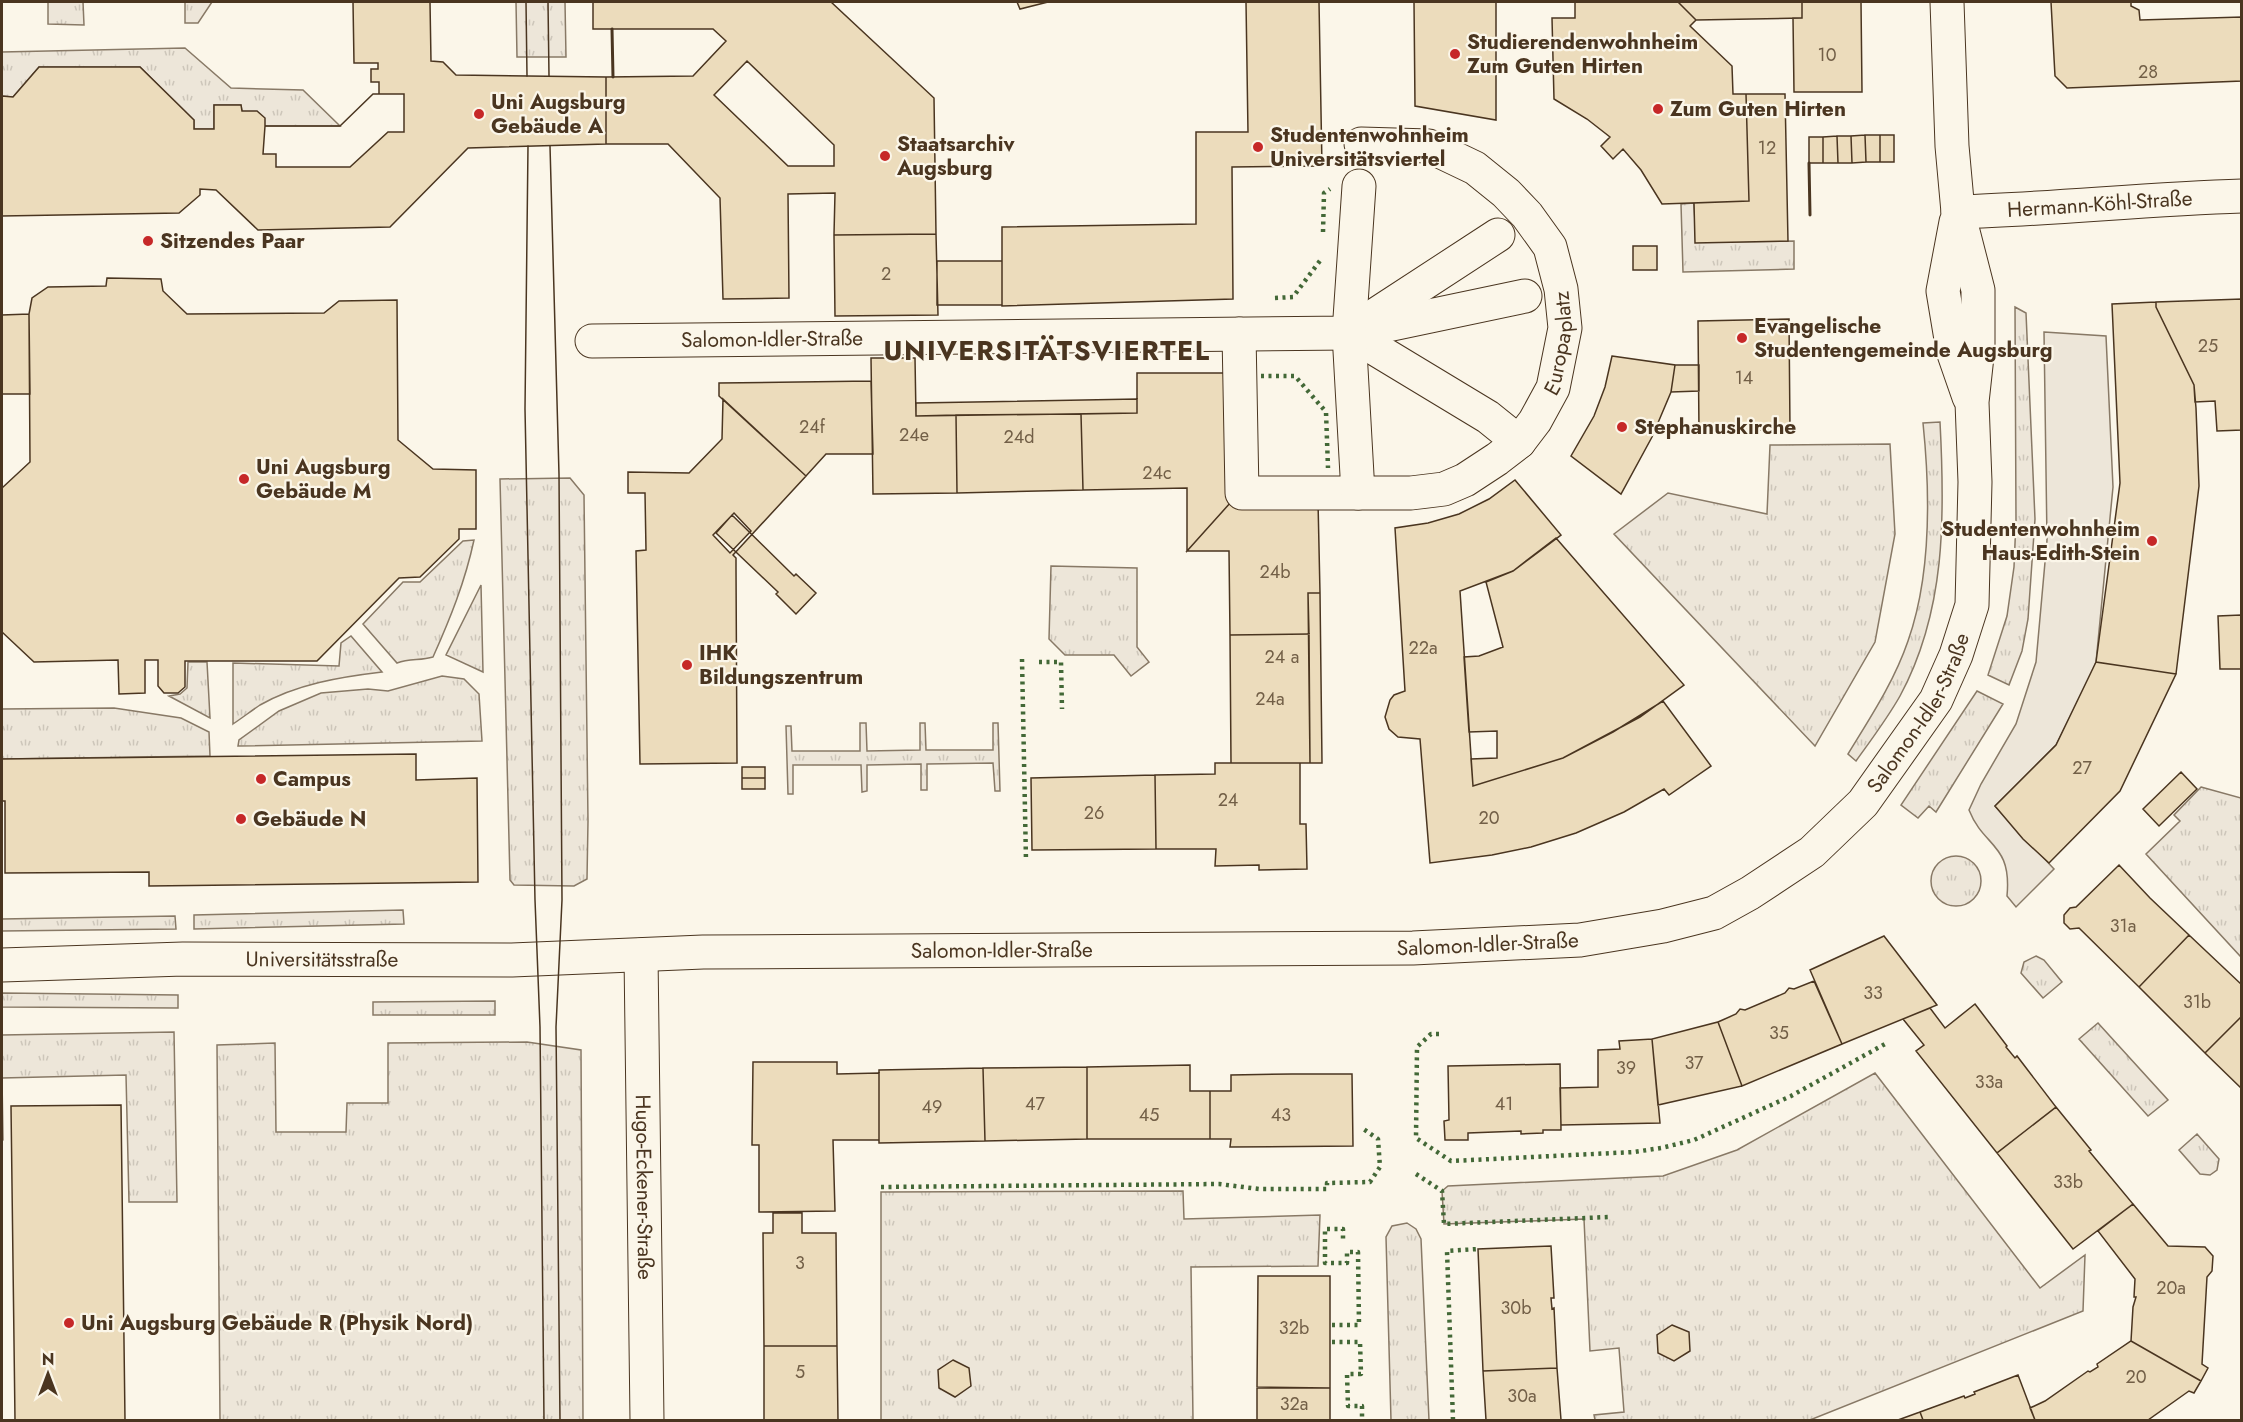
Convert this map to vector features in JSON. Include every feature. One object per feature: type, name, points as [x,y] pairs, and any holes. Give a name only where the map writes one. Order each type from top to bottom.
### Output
[{"type":"street","name":"Salomon-Idler-Straße","points":[[641,955],[860,950],[1413,948],[1580,940],[1663,926],[1714,913],[1750,893],[1812,852],[1863,803],[1936,700],[1956,655],[1972,605],[1975,482],[1972,402],[1953,351],[1943,291],[1958,212],[1952,146],[1947,2]]},
{"type":"street","name":"Europaplatz","points":[[1239,334],[1242,493],[1411,493],[1444,489],[1465,480],[1497,459],[1519,442],[1535,421],[1553,388],[1565,328],[1561,289],[1550,247],[1527,215],[1506,193],[1475,168],[1429,146],[1361,144]]},
{"type":"street","points":[[1358,493],[1349,333],[1359,186]]},
{"type":"street","name":"Hermann-Köhl-Straße","points":[[1958,212],[2025,210],[2171,198],[2241,196]]},
{"type":"street","points":[[1349,333],[1498,235]]},
{"type":"street","name":"Europaplatz","points":[[1349,333],[1525,296]]},
{"type":"street","name":"Salomon-Idler-Straße","points":[[592,341],[1349,333]]},
{"type":"street","points":[[1349,333],[1488,417],[1519,442]]},
{"type":"street","name":"Universitätsstraße","points":[[2,965],[183,959],[512,960],[641,955]]},
{"type":"street","name":"Hugo-Eckener-Straße","points":[[641,955],[647,1420]]},
{"type":"green space","points":[[48,2],[83,2],[84,25],[48,24]]},
{"type":"green space","points":[[185,2],[212,2],[198,23],[185,23]]},
{"type":"green space","points":[[516,2],[565,2],[566,57],[517,57]]},
{"type":"green space","points":[[185,48],[231,88],[303,90],[340,126],[265,126],[242,111],[241,105],[214,105],[214,129],[194,129],[194,120],[140,67],[39,67],[13,97],[2,96],[2,52]]},
{"type":"green space","points":[[1694,203],[1696,242],[1794,241],[1794,269],[1683,272],[1681,204]]},
{"type":"green space","points":[[2015,307],[2026,313],[2035,519],[2028,619],[2022,651],[2009,685],[1988,675],[2007,616],[2014,567],[2016,520]]},
{"type":"green space","points":[[2044,332],[2106,336],[2113,487],[2096,662],[2093,671],[2056,745],[1995,806],[2054,869],[2016,907],[2007,896],[2007,879],[2001,856],[1975,822],[1969,810],[1981,784],[2016,724],[2036,662],[2047,540]]},
{"type":"green space","points":[[1940,422],[1942,528],[1934,597],[1926,631],[1915,664],[1900,696],[1856,761],[1848,754],[1896,671],[1916,616],[1927,533],[1927,477],[1923,423]]},
{"type":"green space","points":[[1890,444],[1895,534],[1875,642],[1815,746],[1614,534],[1668,493],[1767,514],[1770,445]]},
{"type":"green space","points":[[570,478],[584,495],[587,879],[574,886],[514,885],[510,880],[500,479]]},
{"type":"green space","points":[[474,540],[456,600],[433,657],[397,663],[363,624],[403,582],[420,582],[463,541]]},
{"type":"green space","points":[[1051,566],[1137,568],[1137,647],[1149,662],[1131,676],[1114,655],[1065,655],[1049,639]]},
{"type":"green space","points":[[481,585],[483,672],[446,655]]},
{"type":"green space","points":[[351,636],[382,672],[335,679],[289,692],[260,705],[233,724],[233,663],[339,666],[341,643]]},
{"type":"green space","points":[[188,662],[207,662],[210,718],[169,696],[180,694],[187,688]]},
{"type":"green space","points":[[442,676],[464,679],[479,694],[482,741],[238,746],[239,740],[279,711],[321,693],[368,689],[388,691]]},
{"type":"green space","points":[[1977,691],[2003,704],[1936,812],[1929,806],[1918,818],[1901,805]]},
{"type":"green space","points":[[114,708],[181,718],[209,732],[210,756],[2,759],[2,709]]},
{"type":"green space","points":[[860,723],[866,723],[867,751],[920,750],[920,723],[925,723],[926,750],[993,750],[993,723],[998,723],[1000,791],[995,791],[993,763],[927,764],[927,790],[921,790],[921,764],[867,765],[867,791],[862,792],[861,765],[793,765],[793,794],[788,794],[786,726],[791,726],[792,751],[860,751]]},
{"type":"green space","points":[[2201,787],[2241,798],[2241,957],[2146,854],[2180,821],[2174,815]]},
{"type":"green space","points":[[1951,856],[1961,856],[1974,863],[1981,876],[1981,886],[1974,899],[1961,906],[1951,906],[1942,902],[1935,895],[1931,886],[1931,876],[1935,867],[1942,860]]},
{"type":"green space","points":[[403,910],[404,924],[194,929],[194,915]]},
{"type":"green space","points":[[175,916],[176,929],[2,931],[2,919]]},
{"type":"green space","points":[[2036,956],[2044,960],[2062,982],[2043,998],[2021,973],[2024,962]]},
{"type":"green space","points":[[2,993],[178,995],[178,1008],[2,1007]]},
{"type":"green space","points":[[495,1001],[495,1015],[373,1015],[373,1002]]},
{"type":"green space","points":[[2098,1023],[2168,1100],[2148,1116],[2079,1039]]},
{"type":"green space","points":[[174,1032],[177,1202],[129,1202],[126,1075],[2,1078],[2,1035]]},
{"type":"green space","points":[[527,1042],[581,1050],[583,1420],[220,1420],[217,1045],[275,1043],[276,1132],[346,1132],[347,1103],[388,1103],[388,1043]]},
{"type":"green space","points":[[1875,1073],[2040,1288],[2085,1255],[2083,1311],[1810,1420],[1595,1420],[1594,1415],[1624,1412],[1619,1348],[1590,1351],[1584,1219],[1444,1224],[1442,1191],[1448,1186],[1663,1176],[1737,1150]]},
{"type":"green space","points":[[2,1078],[3,1140],[2,1141]]},
{"type":"green space","points":[[2197,1134],[2219,1159],[2217,1170],[2210,1175],[2200,1174],[2179,1150]]},
{"type":"green space","points":[[1183,1191],[1184,1219],[1320,1215],[1318,1266],[1191,1267],[1193,1420],[881,1420],[881,1192]]},
{"type":"green space","points":[[1407,1223],[1416,1229],[1421,1239],[1429,1420],[1391,1420],[1386,1237],[1392,1226]]},
{"type":"building","name":"Uni Augsburg Gebäude A","points":[[353,2],[430,2],[431,61],[443,62],[456,75],[606,77],[606,144],[468,148],[390,227],[258,230],[216,190],[200,189],[200,195],[179,213],[2,216],[2,96],[13,97],[39,67],[140,67],[194,120],[194,129],[214,129],[214,105],[241,105],[242,111],[257,111],[265,118],[265,126],[340,126],[373,94],[379,94],[379,82],[371,82],[371,69],[378,69],[378,63],[354,63]]},
{"type":"building","name":"Staatsarchiv Augsburg","points":[[593,2],[831,2],[934,98],[936,234],[834,235],[835,193],[788,194],[789,298],[723,299],[720,198],[668,144],[606,144],[606,77],[693,76],[726,41],[713,29],[593,29]],"holes":[[[747,61],[834,145],[834,166],[788,166],[714,95]]]},
{"type":"building","points":[[1017,2],[1048,2],[1020,9]]},
{"type":"building","name":"Studentenwohnheim Universitätsviertel","points":[[1246,2],[1319,2],[1322,166],[1232,167],[1233,299],[1002,306],[1002,227],[1196,224],[1196,132],[1248,132]]},
{"type":"building","name":"Studierendenwohnheim Zum Guten Hirten","points":[[1414,2],[1496,2],[1496,120],[1415,106]]},
{"type":"building","name":"Zum Guten Hirten","points":[[1575,2],[1678,2],[1696,20],[1690,26],[1732,66],[1733,94],[1746,94],[1749,201],[1662,204],[1641,170],[1623,149],[1613,159],[1601,146],[1610,137],[1587,119],[1554,99],[1552,18],[1575,18]]},
{"type":"building","points":[[1678,2],[1802,2],[1802,18],[1696,20]]},
{"type":"building","points":[[1802,2],[1861,2],[1862,92],[1794,92],[1793,18],[1802,18]]},
{"type":"building","points":[[2051,2],[2131,2],[2131,6],[2139,10],[2140,20],[2242,17],[2242,81],[2067,88],[2055,76]]},
{"type":"building","points":[[373,94],[404,94],[404,132],[388,132],[350,167],[276,167],[276,154],[263,154],[265,126],[340,126]]},
{"type":"building","points":[[1746,94],[1785,94],[1788,241],[1695,243],[1694,203],[1749,201]]},
{"type":"building","points":[[1865,135],[1866,162],[1852,163],[1851,136]]},
{"type":"building","points":[[1865,135],[1880,135],[1880,162],[1866,162]]},
{"type":"building","points":[[1880,135],[1894,135],[1894,162],[1880,162]]},
{"type":"building","points":[[1837,136],[1838,163],[1823,163],[1823,137]]},
{"type":"building","points":[[1837,136],[1851,136],[1852,163],[1838,163]]},
{"type":"building","points":[[1809,137],[1823,137],[1823,163],[1809,163]]},
{"type":"building","points":[[936,234],[938,315],[835,316],[834,235]]},
{"type":"building","points":[[1633,246],[1657,246],[1657,270],[1633,270]]},
{"type":"building","points":[[937,261],[1002,261],[1002,305],[937,305]]},
{"type":"building","name":"Uni Augsburg Gebäude M","points":[[107,278],[161,279],[163,291],[187,314],[324,313],[339,301],[397,300],[398,440],[433,469],[476,470],[476,529],[459,529],[459,539],[420,577],[399,578],[317,661],[185,661],[185,687],[178,693],[164,693],[158,686],[158,660],[145,660],[145,693],[119,694],[118,660],[34,662],[2,632],[2,488],[30,462],[29,314],[32,298],[48,287],[106,286]]},
{"type":"building","points":[[2242,299],[2242,430],[2217,431],[2215,401],[2195,402],[2194,385],[2156,307],[2156,302]]},
{"type":"building","name":"Studentenwohnheim Haus-Edith-Stein","points":[[2156,302],[2156,307],[2194,385],[2196,408],[2199,486],[2176,674],[2096,662],[2120,483],[2112,304]]},
{"type":"building","points":[[29,314],[30,394],[2,394],[2,315]]},
{"type":"building","points":[[1789,319],[1790,430],[1699,431],[1698,321]]},
{"type":"building","name":"Stephanuskirche","points":[[1612,356],[1675,365],[1671,392],[1652,437],[1621,494],[1571,456],[1594,416],[1605,387]]},
{"type":"building","points":[[871,358],[915,358],[916,416],[956,415],[957,493],[873,494]]},
{"type":"building","points":[[1675,365],[1699,365],[1699,391],[1671,392]]},
{"type":"building","points":[[1137,373],[1229,373],[1231,502],[1187,551],[1187,488],[1083,490],[1081,414],[1137,413]]},
{"type":"building","points":[[871,381],[873,454],[826,454],[806,476],[719,396],[719,383]]},
{"type":"building","name":"IHK Bildungszentrum","points":[[723,399],[806,476],[733,555],[736,558],[737,763],[640,764],[636,551],[646,550],[645,493],[628,493],[628,472],[689,473],[722,439]],"holes":[[[734,513],[751,531],[730,553],[713,535]]]},
{"type":"building","points":[[1137,399],[1137,413],[916,416],[916,403]]},
{"type":"building","points":[[1081,414],[1083,490],[957,493],[956,415]]},
{"type":"building","points":[[1515,480],[1561,535],[1513,571],[1460,591],[1473,786],[1563,758],[1613,732],[1663,701],[1711,766],[1669,795],[1664,789],[1624,812],[1576,833],[1531,847],[1430,863],[1420,739],[1398,737],[1389,729],[1385,717],[1390,700],[1394,695],[1405,691],[1395,528],[1428,523],[1459,514],[1489,499]]},
{"type":"building","points":[[1318,501],[1320,593],[1308,593],[1309,634],[1230,635],[1229,551],[1187,551],[1231,502]]},
{"type":"building","points":[[732,515],[794,576],[796,574],[816,593],[796,614],[776,594],[778,592],[716,533]]},
{"type":"building","points":[[1556,538],[1684,685],[1640,717],[1563,758],[1473,786],[1471,759],[1497,758],[1497,731],[1469,732],[1464,657],[1479,656],[1503,647],[1486,582],[1513,571]]},
{"type":"building","points":[[1308,593],[1320,593],[1322,763],[1310,763]]},
{"type":"building","points":[[2241,615],[2242,669],[2220,669],[2218,616]]},
{"type":"building","points":[[1309,634],[1310,763],[1231,763],[1230,635]]},
{"type":"building","points":[[2096,662],[2176,674],[2120,791],[2049,863],[2023,839],[1995,806],[2056,745]]},
{"type":"building","name":"Gebäude N","points":[[416,754],[416,780],[477,778],[478,882],[149,886],[149,872],[5,873],[5,801],[2,801],[2,759]]},
{"type":"building","points":[[1215,763],[1300,763],[1300,824],[1306,824],[1307,869],[1259,870],[1259,865],[1215,866],[1216,849],[1156,849],[1155,775],[1215,774]]},
{"type":"building","points":[[742,767],[765,767],[765,778],[742,778]]},
{"type":"building","points":[[2181,772],[2197,789],[2159,826],[2143,809]]},
{"type":"building","points":[[1155,775],[1156,849],[1032,850],[1031,778]]},
{"type":"building","points":[[742,778],[765,778],[765,789],[742,789]]},
{"type":"building","points":[[2119,865],[2189,935],[2139,987],[2079,928],[2070,929],[2064,923],[2064,915],[2070,908],[2076,907]]},
{"type":"building","points":[[2189,935],[2242,985],[2242,1016],[2205,1053],[2139,987]]},
{"type":"building","points":[[1884,936],[1937,1005],[1842,1044],[1810,970]]},
{"type":"building","points":[[1814,981],[1842,1044],[1742,1086],[1718,1022],[1736,1014],[1740,1009],[1745,1010],[1785,993],[1789,988],[1794,989]]},
{"type":"building","points":[[1975,1004],[2006,1047],[2015,1058],[2017,1056],[2056,1107],[1997,1153],[1916,1051],[1924,1045],[1903,1019],[1930,1008],[1945,1028]]},
{"type":"building","points":[[2242,1016],[2242,1089],[2205,1053]]},
{"type":"building","points":[[1718,1022],[1742,1086],[1658,1105],[1652,1039]]},
{"type":"building","points":[[1652,1039],[1660,1123],[1561,1125],[1560,1088],[1598,1087],[1598,1050],[1620,1049],[1619,1041]]},
{"type":"building","points":[[753,1062],[837,1062],[837,1074],[879,1073],[879,1140],[833,1140],[835,1211],[759,1212],[759,1145],[752,1145]]},
{"type":"building","points":[[1560,1064],[1561,1130],[1521,1134],[1521,1131],[1468,1133],[1468,1140],[1445,1140],[1444,1121],[1449,1120],[1448,1066]]},
{"type":"building","points":[[1190,1065],[1190,1091],[1210,1091],[1210,1139],[1087,1139],[1087,1067]]},
{"type":"building","points":[[1087,1067],[1087,1139],[985,1141],[983,1068]]},
{"type":"building","points":[[983,1068],[985,1141],[879,1143],[879,1070]]},
{"type":"building","points":[[1352,1074],[1353,1146],[1230,1147],[1231,1139],[1210,1139],[1210,1091],[1231,1091],[1231,1075]]},
{"type":"building","name":"Uni Augsburg Gebäude R (Physik Nord)","points":[[121,1105],[125,1420],[15,1420],[11,1106]]},
{"type":"building","points":[[2056,1107],[2133,1204],[2073,1249],[1997,1153]]},
{"type":"building","points":[[2133,1204],[2168,1246],[2205,1247],[2213,1256],[2212,1271],[2207,1277],[2202,1364],[2208,1368],[2201,1381],[2131,1341],[2133,1307],[2136,1297],[2134,1297],[2135,1279],[2098,1231]]},
{"type":"building","points":[[773,1213],[802,1213],[802,1233],[836,1233],[837,1346],[764,1346],[763,1233],[773,1233]]},
{"type":"building","points":[[1551,1246],[1554,1298],[1551,1298],[1552,1309],[1554,1308],[1557,1368],[1483,1371],[1478,1249]]},
{"type":"building","points":[[1258,1276],[1330,1276],[1330,1388],[1257,1387]]},
{"type":"building","points":[[1672,1325],[1689,1332],[1690,1351],[1674,1361],[1658,1353],[1657,1335]]},
{"type":"building","points":[[2131,1341],[2201,1381],[2194,1393],[2189,1391],[2148,1420],[2035,1420],[2030,1408],[2098,1367],[2097,1364]]},
{"type":"building","points":[[764,1346],[837,1346],[838,1420],[764,1420]]},
{"type":"building","points":[[953,1360],[969,1368],[971,1386],[955,1397],[939,1388],[938,1370]]},
{"type":"building","points":[[1557,1368],[1561,1420],[1486,1420],[1483,1371]]},
{"type":"building","points":[[2018,1375],[2035,1420],[1923,1420],[1920,1412],[1964,1396],[1965,1398],[1975,1394],[1974,1392]]},
{"type":"building","points":[[1257,1388],[1330,1388],[1330,1420],[1257,1420]]},
{"type":"building","points":[[1920,1412],[1923,1420],[1898,1420]]},
{"type":"tram line","points":[[526,2],[527,76]]},
{"type":"tram line","points":[[548,2],[549,76]]},
{"type":"tram line","points":[[528,146],[525,409],[535,900],[540,1027],[544,1420]]},
{"type":"tram line","points":[[550,146],[559,474],[562,900],[556,1027],[560,1420]]},
{"type":"hedge","points":[[1323,232],[1324,193],[1330,189]]},
{"type":"hedge","points":[[1275,298],[1293,297],[1322,258]]},
{"type":"hedge","points":[[1261,376],[1295,376],[1326,412],[1328,468]]},
{"type":"hedge","points":[[1022,659],[1026,861]]},
{"type":"hedge","points":[[1039,662],[1061,662],[1062,709]]},
{"type":"hedge","points":[[1439,1034],[1431,1034],[1417,1047],[1416,1138],[1451,1161],[1634,1152],[1694,1140],[1791,1096],[1885,1044]]},
{"type":"hedge","points":[[881,1187],[1219,1184],[1259,1189],[1327,1189],[1327,1183],[1370,1182],[1380,1167],[1378,1139],[1362,1128]]},
{"type":"hedge","points":[[1416,1174],[1442,1191],[1444,1224],[1609,1217]]},
{"type":"hedge","points":[[1332,1325],[1359,1325],[1358,1252],[1347,1252],[1347,1263],[1325,1263],[1325,1229],[1343,1229],[1343,1239]]},
{"type":"hedge","points":[[1453,1420],[1447,1251],[1478,1249]]},
{"type":"hedge","points":[[1332,1342],[1360,1342],[1361,1374],[1347,1374],[1348,1406],[1362,1406],[1362,1420]]},
{"type":"wall","points":[[612,29],[613,77]]},
{"type":"wall","points":[[1809,163],[1810,215]]},
{"type":"place","name":"Studierendenwohnheim Zum Guten Hirten","points":[[1455,54]]},
{"type":"place","name":"Zum Guten Hirten","points":[[1658,109]]},
{"type":"place","name":"Uni Augsburg Gebäude A","points":[[479,114]]},
{"type":"place","name":"Studentenwohnheim Universitätsviertel","points":[[1258,147]]},
{"type":"place","name":"Staatsarchiv Augsburg","points":[[885,156]]},
{"type":"place","name":"Sitzendes Paar","points":[[148,241]]},
{"type":"place","name":"Evangelische Studentengemeinde Augsburg","points":[[1742,338]]},
{"type":"place","name":"Stephanuskirche","points":[[1622,427]]},
{"type":"place","name":"Uni Augsburg Gebäude M","points":[[244,479]]},
{"type":"place","name":"Studentenwohnheim Haus-Edith-Stein","points":[[2152,541]]},
{"type":"place","name":"IHK Bildungszentrum","points":[[687,665]]},
{"type":"place","name":"Campus","points":[[261,779]]},
{"type":"place","name":"Gebäude N","points":[[241,819]]},
{"type":"place","name":"Uni Augsburg Gebäude R (Physik Nord)","points":[[69,1323]]},
{"type":"district","name":"UNIVERSITÄTSVIERTEL","points":[[1047,350]]}]
